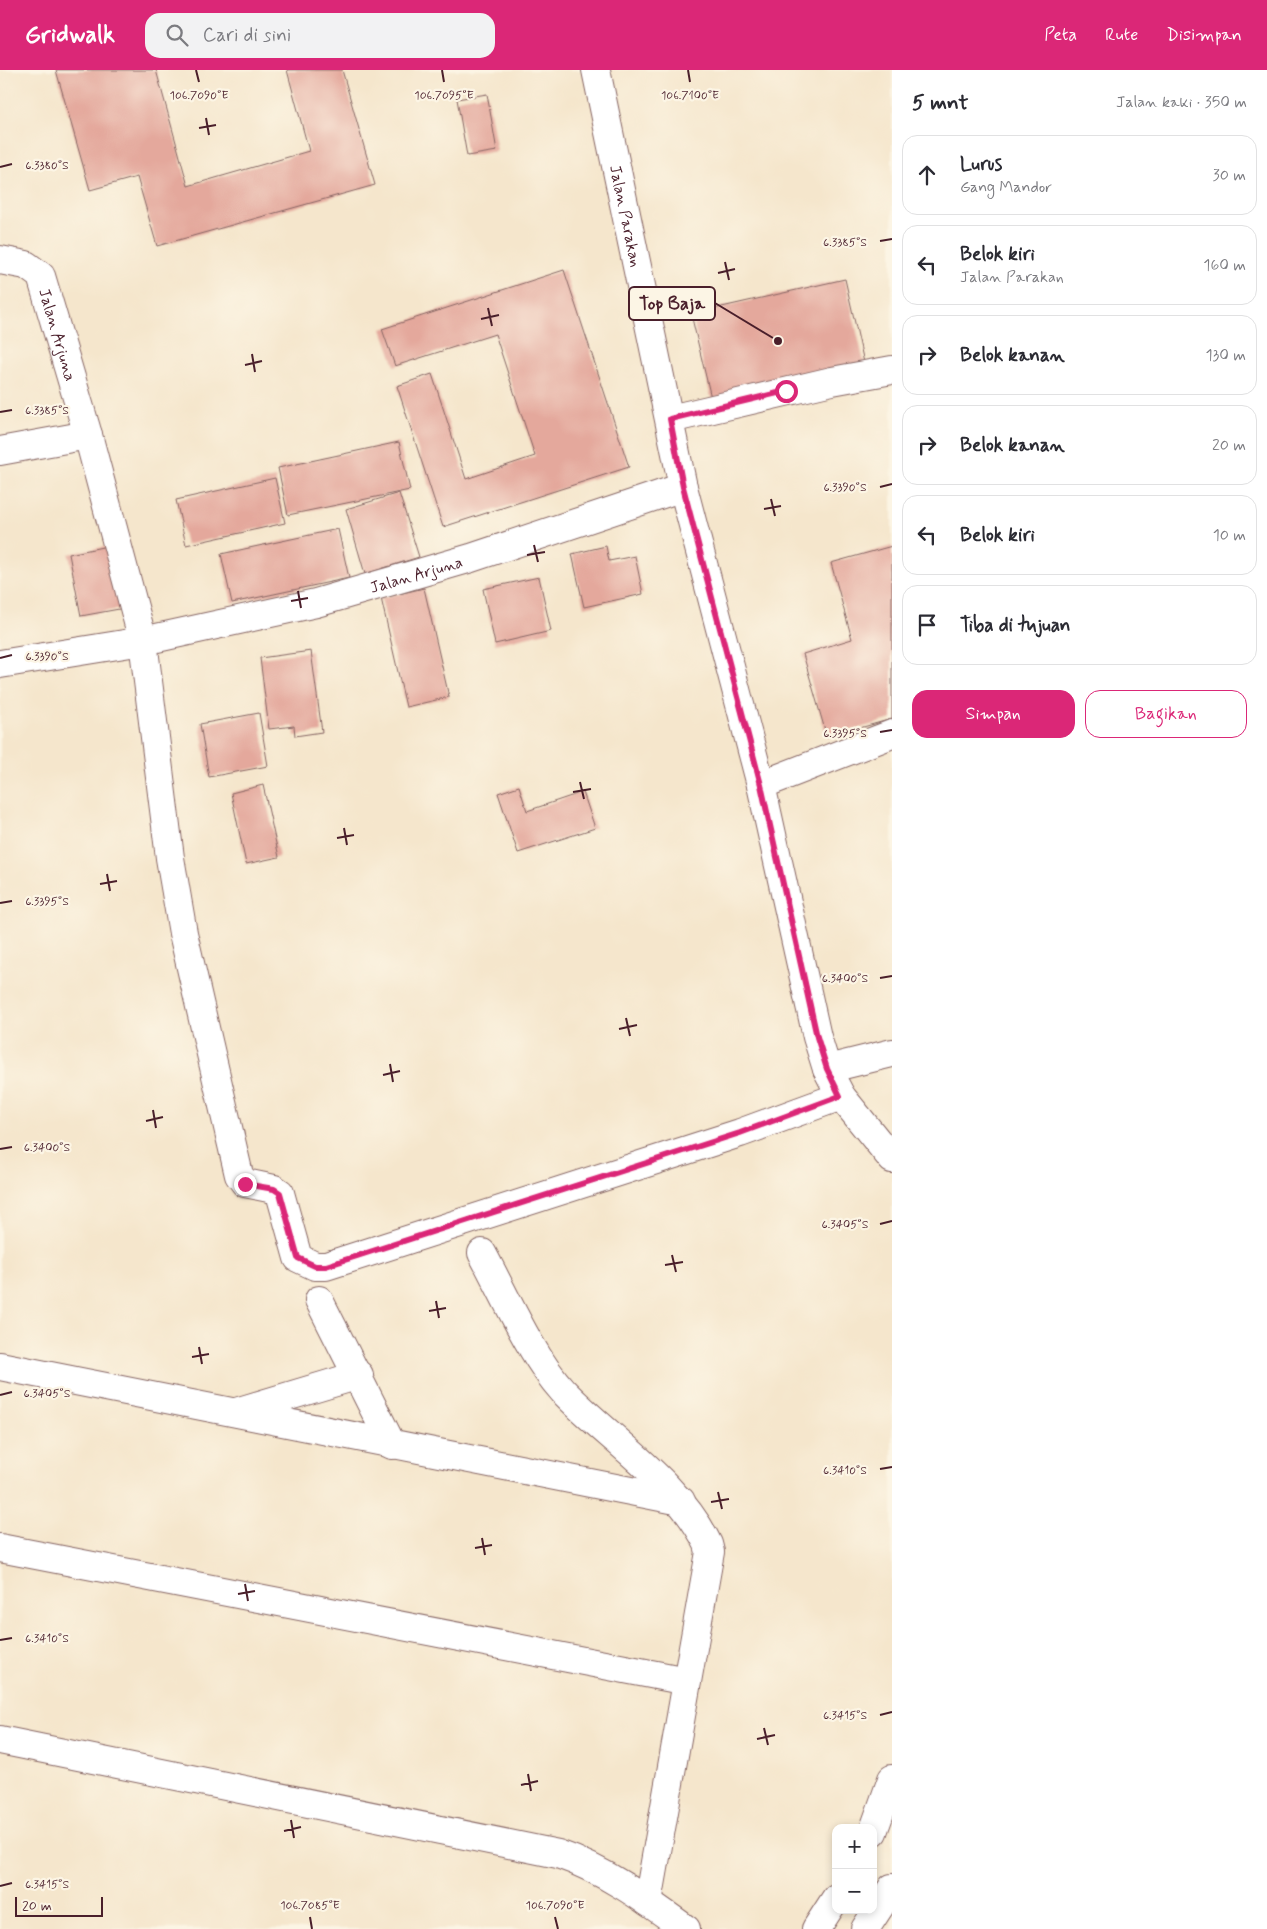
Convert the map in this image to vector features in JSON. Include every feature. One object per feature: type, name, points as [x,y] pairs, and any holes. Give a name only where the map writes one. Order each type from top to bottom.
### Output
[{"type":"street","name":"Jalan Parakan","points":[[596,70],[683,487],[761,785],[815,1028],[827,1069],[840,1096],[892,1158]]},
{"type":"street","name":"Jalan Arjuna","points":[[0,260],[26,265],[41,276],[88,435],[143,641]]},
{"type":"street","points":[[670,419],[832,381],[892,370]]},
{"type":"street","points":[[0,451],[88,435]]},
{"type":"street","name":"Jalan Arjuna","points":[[0,664],[143,641],[316,603],[386,585],[683,487]]},
{"type":"street","points":[[143,641],[170,858],[183,933],[239,1175],[245,1184],[274,1189],[280,1193],[298,1258],[315,1266],[326,1266],[740,1133],[840,1096]]},
{"type":"street","points":[[761,785],[892,734]]},
{"type":"street","points":[[827,1069],[892,1053]]},
{"type":"street","points":[[482,1253],[530,1342],[562,1390],[681,1501],[705,1538],[710,1552],[648,1902]]},
{"type":"street","points":[[320,1300],[392,1445]]},
{"type":"street","points":[[0,1366],[681,1501]]},
{"type":"street","points":[[232,1413],[358,1374]]},
{"type":"street","points":[[0,1548],[687,1681]]},
{"type":"street","points":[[0,1740],[558,1854],[580,1861],[648,1902],[686,1929]]},
{"type":"street","points":[[876,1824],[892,1779]]},
{"type":"street","points":[[865,1929],[892,1888]]},
{"type":"street","points":[[816,1929],[832,1904]]},
{"type":"building","points":[[56,70],[156,70],[188,186],[309,151],[287,70],[342,70],[375,185],[157,246],[137,177],[90,190]]},
{"type":"building","points":[[487,94],[497,151],[467,156],[457,99]]},
{"type":"building","points":[[564,270],[629,467],[443,527],[397,386],[432,374],[466,479],[535,456],[495,334],[395,366],[382,329]]},
{"type":"building","points":[[845,279],[865,367],[712,402],[691,314]]},
{"type":"building","points":[[399,442],[410,490],[288,515],[278,468]]},
{"type":"building","points":[[275,478],[285,523],[186,545],[176,500]]},
{"type":"building","points":[[399,493],[419,557],[365,574],[346,509]]},
{"type":"building","points":[[338,529],[349,578],[232,603],[221,554]]},
{"type":"building","points":[[117,544],[130,607],[81,616],[69,554]]},
{"type":"building","points":[[606,546],[609,561],[635,556],[643,594],[584,607],[572,554]]},
{"type":"building","points":[[892,546],[892,719],[827,737],[803,654],[852,639],[831,563]]},
{"type":"building","points":[[539,577],[551,631],[495,644],[483,589]]},
{"type":"building","points":[[424,588],[449,697],[406,707],[381,598]]},
{"type":"building","points":[[311,651],[322,732],[295,736],[294,726],[269,729],[260,658]]},
{"type":"building","points":[[259,713],[268,766],[209,777],[200,724]]},
{"type":"building","points":[[263,785],[279,857],[246,864],[231,793]]},
{"type":"building","points":[[519,786],[527,811],[583,792],[595,828],[518,853],[498,793]]},
{"type":"place","name":"Top Baja","points":[[778,341]]},
{"type":"route","points":[[245,1184],[278,1190],[298,1258],[315,1266],[326,1266],[740,1133],[840,1096],[827,1069],[817,1037],[761,785],[683,487],[670,419],[786,391]]}]
